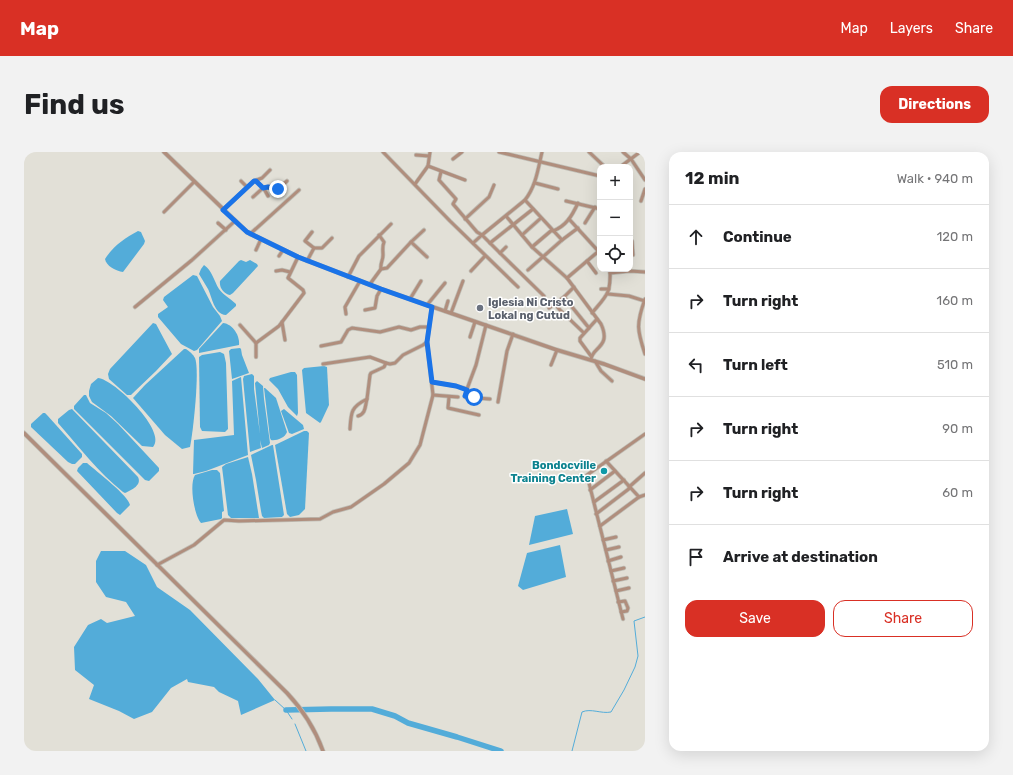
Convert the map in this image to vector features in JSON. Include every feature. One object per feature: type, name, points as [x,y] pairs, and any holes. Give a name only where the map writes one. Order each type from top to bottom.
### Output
[{"type":"street","points":[[164,152],[223,210],[250,234],[283,250],[307,261],[381,289],[557,350],[592,359],[645,380]]},
{"type":"street","points":[[383,152],[485,256],[518,287]]},
{"type":"street","points":[[415,184],[428,166],[430,152]]},
{"type":"street","points":[[453,159],[462,152]]},
{"type":"street","points":[[499,152],[597,175]]},
{"type":"street","points":[[473,243],[525,200],[530,194],[535,183],[542,152]]},
{"type":"street","points":[[589,152],[602,164]]},
{"type":"street","points":[[623,152],[631,159],[645,180]]},
{"type":"street","points":[[624,164],[640,152]]},
{"type":"street","points":[[416,155],[429,156]]},
{"type":"street","points":[[428,166],[465,180]]},
{"type":"street","points":[[223,210],[254,181],[262,178],[270,170]]},
{"type":"street","points":[[441,172],[439,180],[456,198],[452,204],[476,232],[482,235],[544,296]]},
{"type":"street","points":[[241,181],[247,187]]},
{"type":"street","points":[[254,181],[256,181],[263,188],[268,196]]},
{"type":"street","points":[[253,197],[263,188],[268,187],[278,189],[287,181]]},
{"type":"street","points":[[164,212],[194,182]]},
{"type":"street","points":[[535,183],[558,189]]},
{"type":"street","points":[[465,219],[489,197],[494,185]]},
{"type":"street","points":[[641,201],[645,189]]},
{"type":"street","points":[[250,234],[299,190]]},
{"type":"street","points":[[525,200],[552,231],[562,240]]},
{"type":"street","points":[[566,201],[595,207],[586,223]]},
{"type":"street","points":[[532,247],[552,231],[561,227],[569,219],[578,203]]},
{"type":"street","points":[[490,243],[533,209]]},
{"type":"street","points":[[506,216],[532,247],[567,278],[597,319],[603,329],[603,342],[592,359]]},
{"type":"street","points":[[522,235],[541,218]]},
{"type":"street","points":[[569,219],[597,250]]},
{"type":"street","points":[[135,307],[192,260],[235,221]]},
{"type":"street","points":[[218,222],[226,230]]},
{"type":"street","points":[[348,277],[359,256],[391,224]]},
{"type":"street","points":[[528,270],[542,256],[578,228]]},
{"type":"street","points":[[381,269],[387,268],[424,230]]},
{"type":"street","points":[[312,232],[304,240],[314,248],[322,248],[332,238]]},
{"type":"street","points":[[370,284],[381,269],[380,264],[383,256],[382,247],[384,242],[379,235]]},
{"type":"street","points":[[256,250],[261,239]]},
{"type":"street","points":[[411,242],[427,257]]},
{"type":"street","points":[[500,253],[506,247]]},
{"type":"street","points":[[307,261],[314,248]]},
{"type":"street","points":[[279,256],[283,250]]},
{"type":"street","points":[[567,278],[597,254]]},
{"type":"street","points":[[471,271],[485,256]]},
{"type":"street","points":[[256,343],[267,336],[282,322],[304,293],[303,290],[288,278],[298,257]]},
{"type":"street","points":[[587,261],[596,273]]},
{"type":"street","points":[[276,271],[282,270],[290,272]]},
{"type":"street","points":[[633,271],[645,272]]},
{"type":"street","points":[[592,313],[608,294],[610,272]]},
{"type":"street","points":[[346,314],[345,307],[360,281]]},
{"type":"street","points":[[410,299],[421,281]]},
{"type":"street","points":[[451,313],[463,281]]},
{"type":"street","points":[[427,305],[445,283]]},
{"type":"street","points":[[549,308],[564,297],[574,287]]},
{"type":"street","points":[[365,310],[375,308],[377,296],[381,289]]},
{"type":"street","points":[[601,289],[609,289]]},
{"type":"street","points":[[608,294],[629,296],[645,300],[638,322],[639,335],[645,354]]},
{"type":"street","points":[[564,297],[589,328]]},
{"type":"street","points":[[444,311],[448,301]]},
{"type":"street","points":[[555,304],[584,333]]},
{"type":"street","points":[[157,564],[194,545],[224,520],[320,519],[333,512],[350,507],[384,484],[409,463],[415,455],[424,434],[433,395],[427,342],[432,307]]},
{"type":"street","points":[[597,319],[580,338],[580,341],[601,371],[612,381]]},
{"type":"street","points":[[282,322],[284,340]]},
{"type":"street","points":[[470,337],[475,322]]},
{"type":"street","points":[[240,325],[256,343],[256,357]]},
{"type":"street","points":[[486,325],[476,365],[465,397],[490,399]]},
{"type":"street","points":[[321,346],[341,342],[348,330],[352,328],[380,332],[398,327],[411,330],[420,327],[429,327]]},
{"type":"street","points":[[498,402],[507,352],[513,334]]},
{"type":"street","points":[[323,364],[370,357],[390,364],[395,363],[402,355],[427,342]]},
{"type":"street","points":[[551,365],[557,350]]},
{"type":"street","points":[[358,416],[362,415],[364,412],[370,375],[384,367],[386,363]]},
{"type":"street","points":[[432,382],[456,386],[467,390]]},
{"type":"street","points":[[433,395],[458,398]]},
{"type":"street","points":[[449,397],[448,408],[479,415]]},
{"type":"street","points":[[350,429],[352,410],[356,405],[367,399]]},
{"type":"street","points":[[24,433],[288,693],[302,710],[315,731],[323,751]]},
{"type":"street","points":[[623,619],[587,475],[645,434]]},
{"type":"street","points":[[606,462],[639,497]]},
{"type":"street","points":[[590,490],[615,471]]},
{"type":"street","points":[[596,514],[645,473]]},
{"type":"street","points":[[594,502],[624,480]]},
{"type":"street","points":[[600,526],[639,497],[645,495]]},
{"type":"street","points":[[603,540],[616,537]]},
{"type":"street","points":[[606,550],[619,547]]},
{"type":"street","points":[[608,561],[621,557]]},
{"type":"street","points":[[611,571],[624,568]]},
{"type":"street","points":[[613,581],[627,578]]},
{"type":"street","points":[[616,591],[629,588]]},
{"type":"street","points":[[618,602],[625,601],[628,608],[627,611],[621,612]]},
{"type":"water","points":[[138,231],[141,232],[145,241],[144,244],[123,272],[117,271],[109,266],[105,259],[108,254],[128,236]]},
{"type":"water","points":[[241,260],[246,262],[250,260],[258,266],[230,295],[224,292],[221,288],[220,281]]},
{"type":"water","points":[[204,265],[211,273],[221,291],[236,304],[236,306],[226,315],[219,312],[214,305],[208,289],[199,274]]},
{"type":"water","points":[[193,275],[197,276],[222,321],[197,350],[194,351],[181,344],[158,317],[158,314],[168,307],[163,300],[164,297]]},
{"type":"water","points":[[153,323],[156,324],[172,354],[131,395],[127,395],[109,379],[108,374],[110,369]]},
{"type":"water","points":[[223,323],[233,328],[237,334],[239,345],[199,353],[199,349]]},
{"type":"water","points":[[240,348],[249,373],[232,379],[229,351],[231,349]]},
{"type":"water","points":[[184,349],[190,352],[195,358],[197,375],[190,447],[182,449],[165,435],[133,398]]},
{"type":"water","points":[[220,352],[224,354],[226,363],[228,429],[225,432],[202,431],[200,427],[199,357],[202,355]]},
{"type":"water","points":[[327,367],[329,405],[320,423],[306,413],[302,370],[304,368]]},
{"type":"water","points":[[295,372],[297,375],[297,416],[288,407],[278,389],[269,380],[270,378]]},
{"type":"water","points":[[252,374],[254,376],[254,389],[260,434],[255,383],[257,381],[263,386],[270,443],[262,448],[260,440],[261,448],[250,452],[243,379],[244,376]]},
{"type":"water","points":[[241,377],[248,455],[206,471],[193,474],[194,440],[234,435],[232,381]]},
{"type":"water","points":[[98,378],[115,387],[137,407],[153,430],[156,440],[153,447],[142,446],[111,416],[92,402],[89,396],[89,391],[91,384]]},
{"type":"water","points":[[264,388],[276,398],[287,432],[284,436],[278,439],[271,440],[270,438]]},
{"type":"water","points":[[84,395],[86,395],[90,403],[106,413],[118,424],[159,468],[159,471],[149,481],[145,480],[74,409],[74,406]]},
{"type":"water","points":[[72,409],[138,477],[139,482],[136,487],[125,493],[123,492],[97,468],[58,423],[58,419]]},
{"type":"water","points":[[284,409],[303,425],[304,429],[292,434],[289,433],[281,411]]},
{"type":"water","points":[[43,413],[47,415],[82,454],[82,457],[75,464],[68,462],[31,427],[31,424]]},
{"type":"water","points":[[304,431],[309,433],[305,509],[299,515],[290,517],[287,514],[275,445]]},
{"type":"water","points":[[272,445],[284,515],[282,517],[264,518],[262,516],[251,455]]},
{"type":"water","points":[[248,457],[259,518],[231,518],[228,515],[222,467],[226,464]]},
{"type":"water","points":[[83,463],[87,463],[104,477],[128,501],[130,505],[120,515],[77,471]]},
{"type":"water","points":[[217,470],[220,473],[224,511],[222,512],[221,519],[201,523],[194,507],[192,492],[193,479],[195,475]]},
{"type":"water","points":[[567,509],[573,534],[529,545],[535,516]]},
{"type":"water","points":[[560,545],[566,577],[523,590],[518,586],[527,553]]},
{"type":"water","points":[[101,551],[125,551],[146,565],[157,587],[190,610],[258,679],[275,700],[241,715],[238,701],[219,692],[214,687],[188,682],[187,679],[171,688],[152,712],[134,719],[119,711],[89,699],[94,685],[75,670],[74,647],[88,625],[101,619],[107,623],[135,616],[126,602],[106,597],[96,582],[96,561]]},
{"type":"waterway","points":[[572,751],[582,712],[611,712],[624,690],[635,667],[638,656],[634,621],[645,617]]},
{"type":"waterway","points":[[275,700],[286,710],[292,719]]},
{"type":"waterway","points":[[286,710],[372,709],[395,716],[408,723],[501,751]]},
{"type":"waterway","points":[[295,724],[306,751]]},
{"type":"place","name":"Iglesia Ni Cristo Lokal ng Cutud","points":[[480,308]]},
{"type":"place","name":"Bondocville Training Center","points":[[604,471]]},
{"type":"route","points":[[278,189],[268,187],[263,188],[256,181],[254,181],[223,210],[247,232],[298,257],[432,307],[427,342],[432,382],[460,387],[467,390],[465,396],[474,397]]}]
